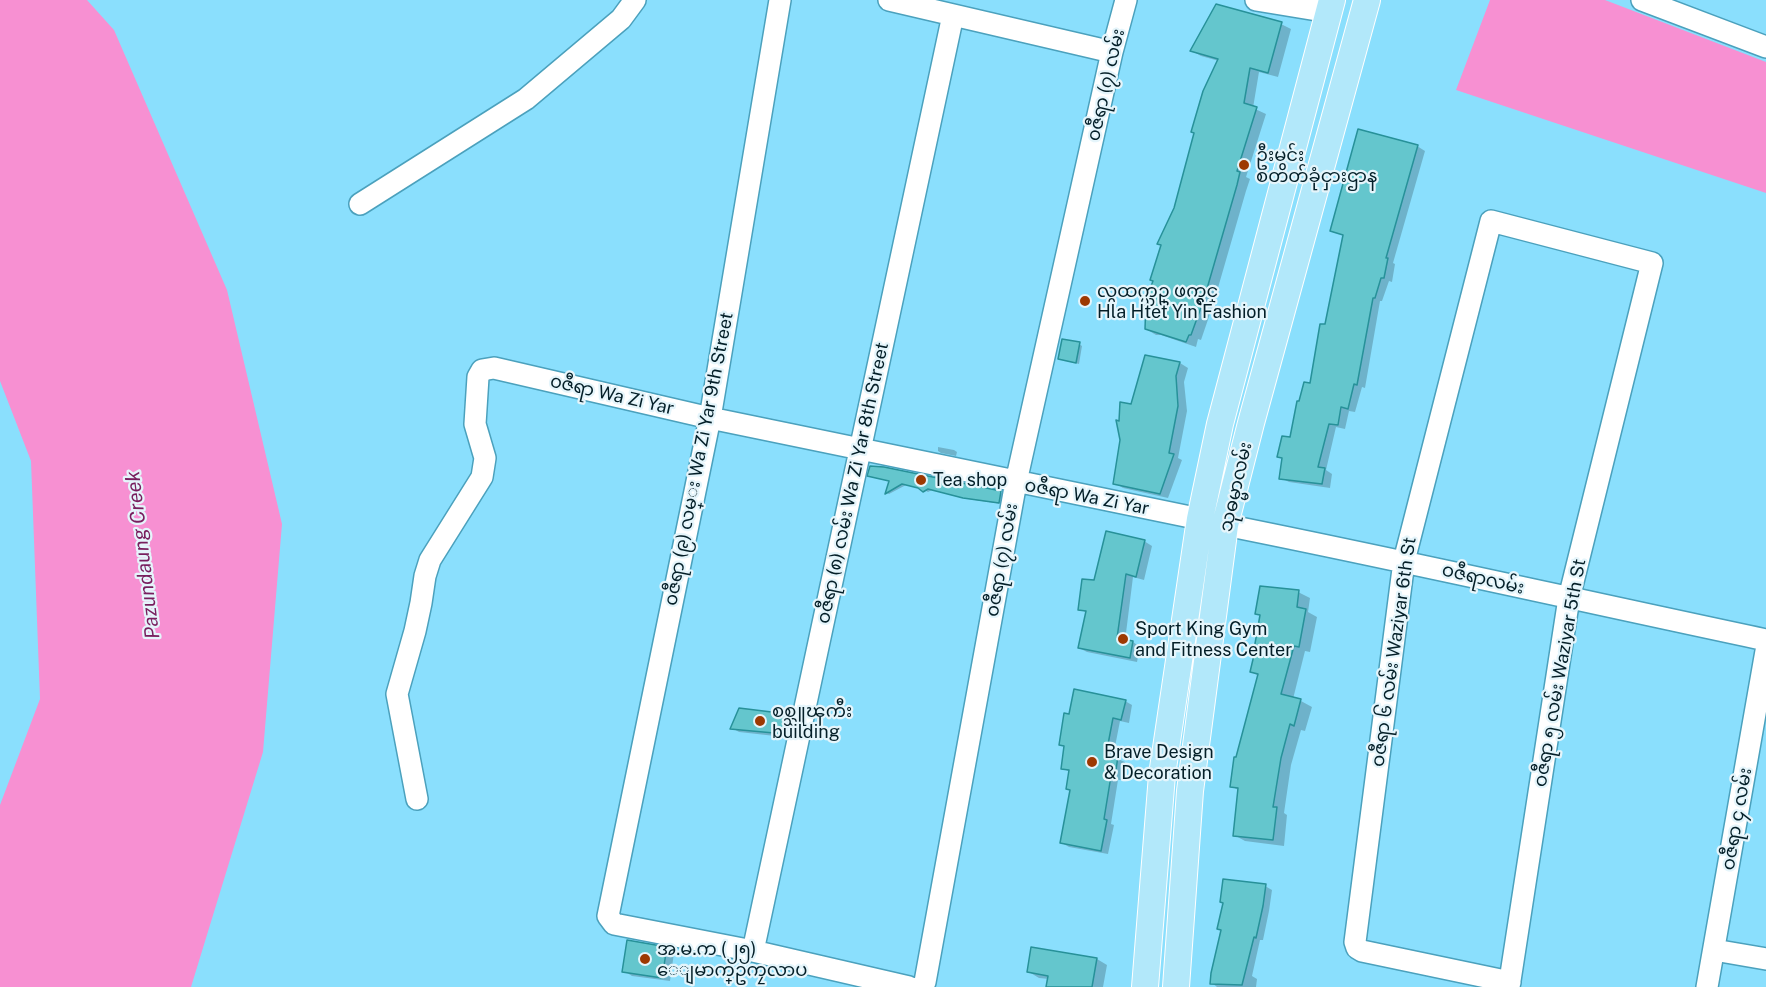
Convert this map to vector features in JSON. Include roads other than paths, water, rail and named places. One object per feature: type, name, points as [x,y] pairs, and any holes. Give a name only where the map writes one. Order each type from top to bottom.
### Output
[{"type":"main road","name":"သုဓမ္မာလမ်း","points":[[1176,987],[1190,792],[1225,525],[1367,0]]},
{"type":"main road","name":"သုဓမ္မာလမ်း","points":[[1145,987],[1162,775],[1200,519],[1220,424],[1330,6]]},
{"type":"main road","name":"ဝဇီရာလမ်း","points":[[1200,519],[1225,525]]},
{"type":"street","points":[[360,204],[526,99],[621,19],[635,0]]},
{"type":"street","name":"၀ဇီရာ (၉) လမ္း Wa Zi Yar 9th Street","points":[[753,951],[614,924],[608,916],[710,418],[780,0]]},
{"type":"street","points":[[889,0],[1112,52]]},
{"type":"street","name":"၀ဇီရာ (၇) လမ်း","points":[[918,985],[1016,482],[1112,52],[1126,0]]},
{"type":"street","points":[[1256,0],[1330,6]]},
{"type":"street","points":[[1642,0],[1766,47]]},
{"type":"street","name":"၀ဇီရာ (၈) လမ်း Wa Zi Yar 8th Street","points":[[753,951],[952,15]]},
{"type":"street","name":"ဝဇီရာ ၆ လမ်း Waziyar 6th St","points":[[1509,985],[1362,951],[1355,942],[1404,561],[1491,221],[1652,263]]},
{"type":"street","name":"ဝဇီရာ ၅ လမ်း Waziyar 5th St","points":[[1509,985],[1569,598],[1652,263]]},
{"type":"street","name":"၀ဇီရာ Wa Zi Yar","points":[[417,799],[397,694],[415,631],[424,576],[430,560],[482,477],[485,458],[475,424],[478,377],[482,370],[494,368],[710,418],[1200,519]]},
{"type":"street","name":"ဝဇီရာလမ်း","points":[[1225,525],[1404,561],[1766,640]]},
{"type":"street","name":"ဝဇီရာ ၄ လမ်း","points":[[1707,987],[1766,651]]},
{"type":"street","points":[[1714,950],[1766,959]]},
{"type":"street","points":[[753,951],[918,985]]},
{"type":"water","name":"Pazundaung Creek","points":[[0,0],[87,0],[114,30],[227,290],[282,524],[263,752],[191,987],[0,987],[0,805],[40,699],[31,461],[0,381]]},
{"type":"water","points":[[1490,0],[1605,0],[1766,62],[1766,193],[1456,90]]},
{"type":"place","name":"ဦးမင်း စတိတ်ခုံငှားဌာန","points":[[1244,165]]},
{"type":"place","name":"လွထက္ယဥ္ ဖက္ရွင္ Hla Htet Yin Fashion","points":[[1085,301]]},
{"type":"place","name":"Tea shop","points":[[921,480]]},
{"type":"place","name":"Sport King Gym and Fitness Center","points":[[1123,639]]},
{"type":"place","name":"စစ္သူၾကီး building","points":[[760,721]]},
{"type":"place","name":"Brave Design & Decoration","points":[[1092,762]]},
{"type":"place","name":"အ.မ.က (၂၅) ေျမာက္ဥကၠလာပ","points":[[645,959]]}]
